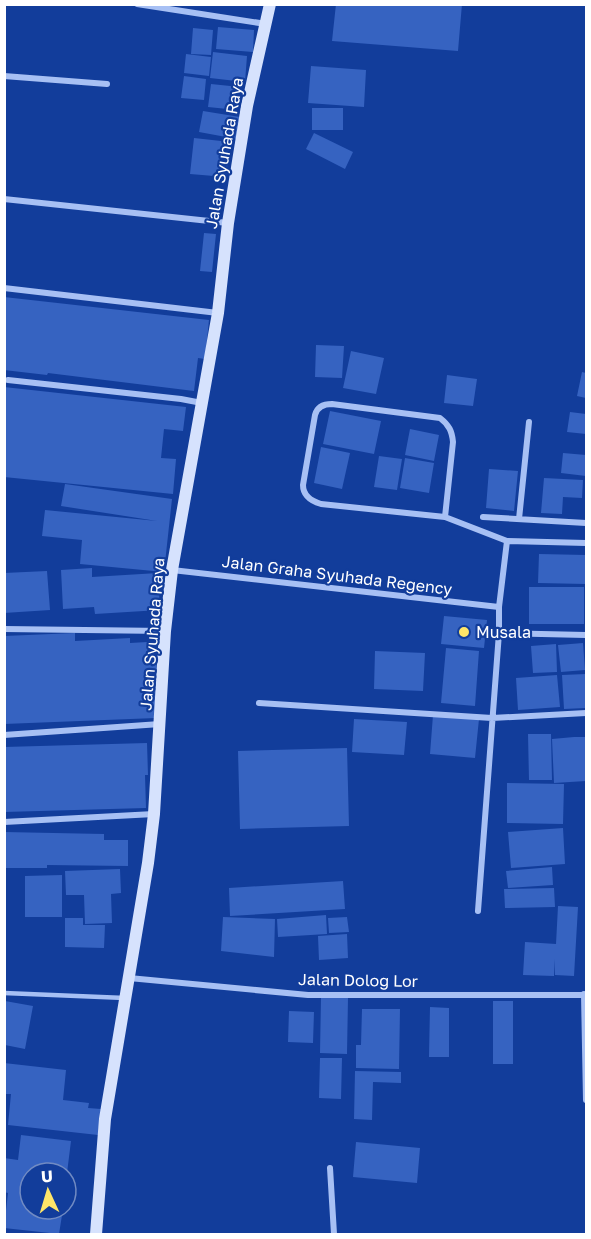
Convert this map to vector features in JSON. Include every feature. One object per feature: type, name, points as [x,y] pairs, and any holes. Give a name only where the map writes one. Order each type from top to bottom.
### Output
[{"type":"street","points":[[137,4],[171,7],[266,24]]},
{"type":"street","name":"Jalan Syuhada Raya","points":[[96,1234],[105,1119],[148,863],[154,814],[165,631],[172,570],[218,313],[228,223],[247,106],[270,4]]},
{"type":"street","points":[[4,76],[107,84]]},
{"type":"street","points":[[4,199],[228,223]]},
{"type":"street","points":[[4,288],[218,313]]},
{"type":"street","points":[[8,380],[202,403]]},
{"type":"street","points":[[445,517],[453,442],[448,424],[440,418],[332,404],[318,408],[303,485],[305,495],[310,500],[321,504],[445,517],[507,541],[586,543]]},
{"type":"street","points":[[519,519],[530,422]]},
{"type":"street","points":[[483,517],[586,523]]},
{"type":"street","points":[[478,911],[499,607],[507,541]]},
{"type":"street","name":"Jalan Graha Syuhada Regency","points":[[172,570],[499,607]]},
{"type":"street","points":[[4,629],[165,631]]},
{"type":"street","points":[[499,633],[586,634]]},
{"type":"street","points":[[259,703],[492,718],[586,713]]},
{"type":"street","points":[[4,735],[161,724]]},
{"type":"street","points":[[4,822],[154,814]]},
{"type":"street","name":"Jalan Dolog Lor","points":[[129,978],[309,995],[585,994]]},
{"type":"street","points":[[585,994],[586,1100]]},
{"type":"street","points":[[330,1168],[334,1234]]},
{"type":"lane","points":[[4,993],[126,998]]},
{"type":"building","points":[[336,4],[462,4],[458,51],[332,41]]},
{"type":"building","points":[[218,27],[254,30],[253,52],[216,49]]},
{"type":"building","points":[[193,28],[213,30],[211,55],[191,54]]},
{"type":"building","points":[[213,52],[247,56],[245,82],[210,78]]},
{"type":"building","points":[[186,54],[211,57],[209,76],[184,73]]},
{"type":"building","points":[[311,66],[366,70],[364,107],[308,103]]},
{"type":"building","points":[[184,76],[206,79],[204,100],[181,98]]},
{"type":"building","points":[[211,84],[240,87],[237,110],[208,107]]},
{"type":"building","points":[[312,108],[343,108],[343,130],[312,130]]},
{"type":"building","points":[[203,111],[240,117],[237,139],[199,132]]},
{"type":"building","points":[[314,133],[353,152],[345,169],[306,149]]},
{"type":"building","points":[[194,138],[230,142],[226,177],[190,174]]},
{"type":"building","points":[[204,233],[216,234],[212,272],[200,271]]},
{"type":"building","points":[[4,297],[209,320],[205,359],[198,358],[194,391],[48,373],[47,375],[4,370]]},
{"type":"building","points":[[316,345],[344,346],[342,378],[315,377]]},
{"type":"building","points":[[351,351],[384,358],[376,394],[343,388]]},
{"type":"building","points":[[582,372],[586,373],[586,398],[577,396]]},
{"type":"building","points":[[447,375],[477,379],[473,406],[444,403]]},
{"type":"building","points":[[4,387],[186,407],[183,431],[164,429],[161,458],[176,459],[173,494],[4,477]]},
{"type":"building","points":[[330,411],[381,421],[374,454],[323,444]]},
{"type":"building","points":[[570,412],[586,414],[586,434],[567,432]]},
{"type":"building","points":[[410,429],[439,435],[434,461],[405,455]]},
{"type":"building","points":[[321,447],[350,453],[342,489],[314,483]]},
{"type":"building","points":[[563,453],[586,455],[586,476],[561,473]]},
{"type":"building","points":[[379,456],[402,459],[397,490],[374,487]]},
{"type":"building","points":[[405,458],[434,463],[429,493],[400,488]]},
{"type":"building","points":[[489,469],[518,471],[514,511],[486,508]]},
{"type":"building","points":[[544,478],[583,480],[582,498],[563,497],[562,514],[541,513]]},
{"type":"building","points":[[65,484],[172,499],[164,572],[80,564],[82,540],[42,536],[45,510],[157,521],[61,506]]},
{"type":"building","points":[[539,554],[586,555],[586,584],[538,583]]},
{"type":"building","points":[[92,568],[92,577],[158,573],[160,610],[95,614],[94,607],[63,609],[61,570]]},
{"type":"building","points":[[47,571],[50,610],[4,613],[4,573]]},
{"type":"building","points":[[529,587],[584,587],[584,624],[529,624]]},
{"type":"building","name":"Musala","points":[[444,616],[487,620],[484,648],[441,644]]},
{"type":"building","points":[[75,633],[75,641],[130,638],[130,643],[147,642],[148,656],[156,656],[157,673],[154,672],[156,718],[4,724],[4,636]]},
{"type":"building","points":[[583,643],[585,670],[561,672],[558,645]]},
{"type":"building","points":[[556,644],[557,672],[533,673],[531,646]]},
{"type":"building","points":[[446,648],[479,651],[475,706],[441,703]]},
{"type":"building","points":[[375,651],[425,653],[423,691],[374,689]]},
{"type":"building","points":[[586,674],[586,708],[564,709],[562,675]]},
{"type":"building","points":[[557,675],[560,707],[518,710],[516,678]]},
{"type":"building","points":[[433,715],[479,719],[475,758],[430,754]]},
{"type":"building","points":[[354,719],[407,722],[404,755],[352,752]]},
{"type":"building","points":[[528,734],[551,734],[552,780],[529,780]]},
{"type":"building","points":[[586,737],[586,781],[554,783],[552,739]]},
{"type":"building","points":[[147,743],[146,808],[4,812],[4,747]]},
{"type":"building","points":[[347,748],[349,826],[240,829],[238,751]]},
{"type":"building","points":[[507,783],[564,784],[563,824],[507,823]]},
{"type":"building","points":[[563,828],[565,864],[511,868],[508,832]]},
{"type":"building","points":[[4,832],[104,834],[104,840],[128,840],[128,866],[47,865],[47,868],[4,868]]},
{"type":"building","points":[[552,867],[553,885],[508,888],[506,871]]},
{"type":"building","points":[[120,869],[121,893],[111,894],[112,923],[85,924],[84,895],[66,895],[65,871]]},
{"type":"building","points":[[62,875],[62,917],[25,917],[25,876]]},
{"type":"building","points":[[343,881],[345,909],[230,916],[229,888]]},
{"type":"building","points":[[554,888],[555,907],[505,908],[504,889]]},
{"type":"building","points":[[558,906],[578,907],[574,976],[555,975],[555,959],[554,976],[523,975],[525,942],[556,944]]},
{"type":"building","points":[[326,915],[327,934],[278,937],[277,919]]},
{"type":"building","points":[[223,917],[275,919],[274,957],[221,951]]},
{"type":"building","points":[[347,917],[349,932],[329,933],[328,918]]},
{"type":"building","points":[[65,918],[83,918],[83,925],[105,925],[104,948],[65,947]]},
{"type":"building","points":[[347,934],[348,958],[319,960],[318,936]]},
{"type":"building","points":[[321,997],[348,998],[347,1054],[320,1053]]},
{"type":"building","points":[[5,1001],[33,1006],[25,1049],[5,1045]]},
{"type":"building","points":[[493,1001],[513,1001],[513,1064],[493,1064]]},
{"type":"building","points":[[430,1007],[449,1008],[449,1057],[429,1057]]},
{"type":"building","points":[[362,1009],[400,1009],[399,1069],[356,1068],[356,1045],[361,1045]]},
{"type":"building","points":[[289,1011],[314,1012],[313,1043],[288,1042]]},
{"type":"building","points":[[320,1058],[342,1058],[341,1099],[319,1098]]},
{"type":"building","points":[[4,1063],[66,1070],[63,1100],[89,1103],[88,1108],[101,1109],[98,1135],[8,1125],[11,1094],[4,1094]]},
{"type":"building","points":[[355,1071],[401,1072],[401,1083],[373,1082],[372,1120],[354,1119]]},
{"type":"building","points":[[21,1135],[71,1141],[68,1161],[18,1161],[18,1221],[61,1221],[59,1234],[4,1228],[8,1193],[4,1192],[4,1158],[18,1160]]},
{"type":"building","points":[[356,1142],[420,1148],[417,1183],[353,1177]]},
{"type":"place","name":"Musala","points":[[464,632]]}]
